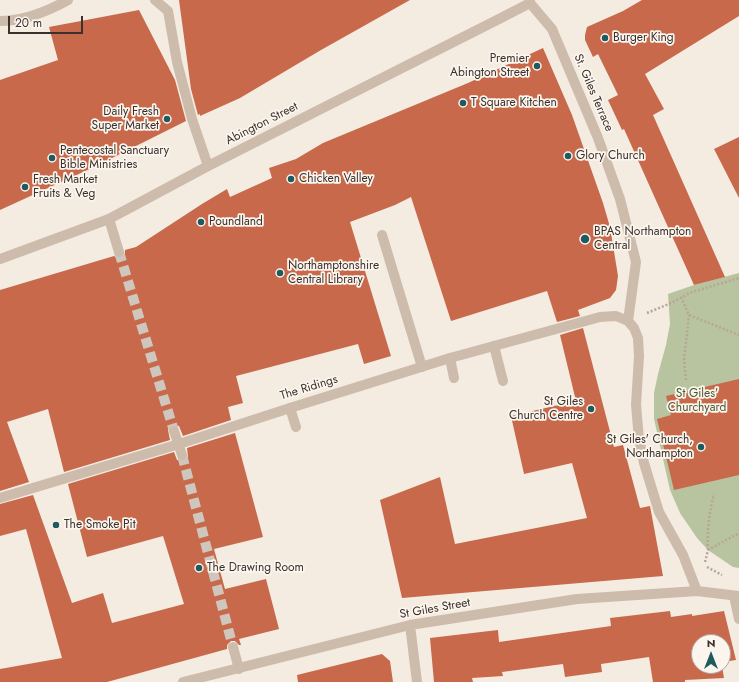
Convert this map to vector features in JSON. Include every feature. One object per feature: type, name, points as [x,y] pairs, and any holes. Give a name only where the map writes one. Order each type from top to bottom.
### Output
[{"type":"street","points":[[0,21],[20,18],[45,11],[70,0]]},
{"type":"street","points":[[155,0],[168,11],[177,62],[190,112],[208,166]]},
{"type":"street","name":"Abington Street","points":[[1,258],[109,220],[208,166],[530,1]]},
{"type":"street","name":"St. Giles Terrace","points":[[530,1],[552,29],[598,138],[620,199],[636,262],[628,321]]},
{"type":"street","points":[[109,220],[119,252]]},
{"type":"street","points":[[382,234],[422,367]]},
{"type":"street","name":"The Ridings","points":[[0,498],[179,444],[450,358],[600,317],[616,316],[628,321]]},
{"type":"street","points":[[628,321],[634,328],[638,338],[639,356],[636,405],[639,439],[644,463],[659,512],[683,555],[697,591]]},
{"type":"street","points":[[494,346],[503,381]]},
{"type":"street","points":[[450,358],[454,378]]},
{"type":"street","points":[[290,408],[296,427]]},
{"type":"street","points":[[174,430],[182,455]]},
{"type":"street","name":"St Giles Street","points":[[183,682],[410,625],[577,599],[697,591],[737,596]]},
{"type":"street","points":[[737,596],[739,618]]},
{"type":"street","points":[[410,625],[417,682]]},
{"type":"street","points":[[233,647],[239,669]]},
{"type":"path","points":[[628,321],[669,304],[692,292],[739,278]]},
{"type":"path","points":[[681,298],[689,315],[684,360],[686,380]]},
{"type":"path","points":[[689,315],[739,335]]},
{"type":"path","points":[[697,591],[708,550],[707,533],[714,494]]},
{"type":"path","points":[[708,550],[739,533]]},
{"type":"green space","name":"St Giles' Churchyard","points":[[739,273],[739,568],[733,567],[708,550],[697,538],[680,513],[670,490],[654,419],[654,393],[670,324],[668,294],[694,285]]},
{"type":"building","points":[[179,0],[410,0],[240,98],[200,116],[200,114],[198,115],[191,89]]},
{"type":"building","points":[[642,0],[739,0],[739,16],[645,74],[664,109],[653,115],[725,277],[694,285],[624,129],[622,130],[608,100],[618,95],[598,54],[593,57],[585,40],[587,27],[623,11]]},
{"type":"building","points":[[139,10],[175,80],[186,121],[94,167],[0,210],[0,80],[58,60],[49,27]]},
{"type":"building","points":[[543,48],[572,115],[610,227],[618,276],[616,290],[610,298],[578,310],[580,316],[557,322],[547,291],[451,321],[411,197],[395,205],[350,222],[391,356],[364,364],[358,344],[236,376],[243,403],[228,407],[231,420],[183,436],[179,426],[172,425],[169,426],[168,430],[170,440],[64,472],[48,409],[7,422],[29,482],[0,491],[0,290],[114,256],[121,258],[125,254],[125,250],[136,247],[227,189],[230,197],[272,178],[269,168],[296,159],[323,143],[468,83]]},
{"type":"building","points":[[739,137],[739,198],[714,149]]},
{"type":"building","points":[[583,328],[614,447],[623,445],[640,508],[650,506],[663,576],[402,598],[380,500],[440,477],[455,544],[587,518],[572,463],[524,474],[511,416],[576,401],[560,335]]},
{"type":"building","name":"St Giles' Church, Northampton","points":[[739,379],[739,475],[674,490],[657,419],[671,415],[666,396]]},
{"type":"building","points":[[235,433],[263,537],[214,549],[225,589],[266,579],[279,629],[239,639],[241,645],[235,641],[231,641],[227,645],[227,649],[107,682],[0,682],[0,669],[62,658],[26,529],[0,536],[0,504],[33,495],[72,603],[103,593],[112,623],[184,604],[163,536],[87,557],[68,484],[174,452],[177,460],[184,461],[188,457],[187,448]]},
{"type":"building","points":[[670,611],[671,617],[692,614],[692,616],[724,611],[730,634],[691,634],[691,674],[723,674],[724,678],[685,680],[685,682],[653,682],[649,657],[601,664],[602,672],[565,677],[563,664],[502,672],[503,676],[472,678],[473,682],[434,682],[430,638],[498,630],[499,642],[611,626],[610,618]]},
{"type":"building","points":[[731,640],[736,660],[731,661]]},
{"type":"building","points":[[382,654],[390,661],[393,682],[298,682],[297,675]]},
{"type":"tunnel","points":[[119,252],[174,431]]},
{"type":"tunnel","points":[[182,455],[233,647]]},
{"type":"place","name":"Burger King","points":[[605,38]]},
{"type":"place","name":"Premier Abington Street","points":[[537,66]]},
{"type":"place","name":"T Square Kitchen","points":[[463,103]]},
{"type":"place","name":"Daily Fresh Super Market","points":[[167,119]]},
{"type":"place","name":"Glory Church","points":[[568,156]]},
{"type":"place","name":"Pentecostal Sanctuary Bible Ministries","points":[[52,158]]},
{"type":"place","name":"Chicken Valley","points":[[291,179]]},
{"type":"place","name":"Fresh Market Fruits & Veg","points":[[25,187]]},
{"type":"place","name":"Poundland","points":[[201,222]]},
{"type":"place","name":"BPAS Northampton Central","points":[[585,239]]},
{"type":"place","name":"Northamptonshire Central Library","points":[[280,273]]},
{"type":"place","name":"St Giles Church Centre","points":[[591,409]]},
{"type":"place","name":"St Giles' Church, Northampton","points":[[701,447]]},
{"type":"place","name":"The Smoke Pit","points":[[56,525]]},
{"type":"place","name":"The Drawing Room","points":[[199,568]]}]
